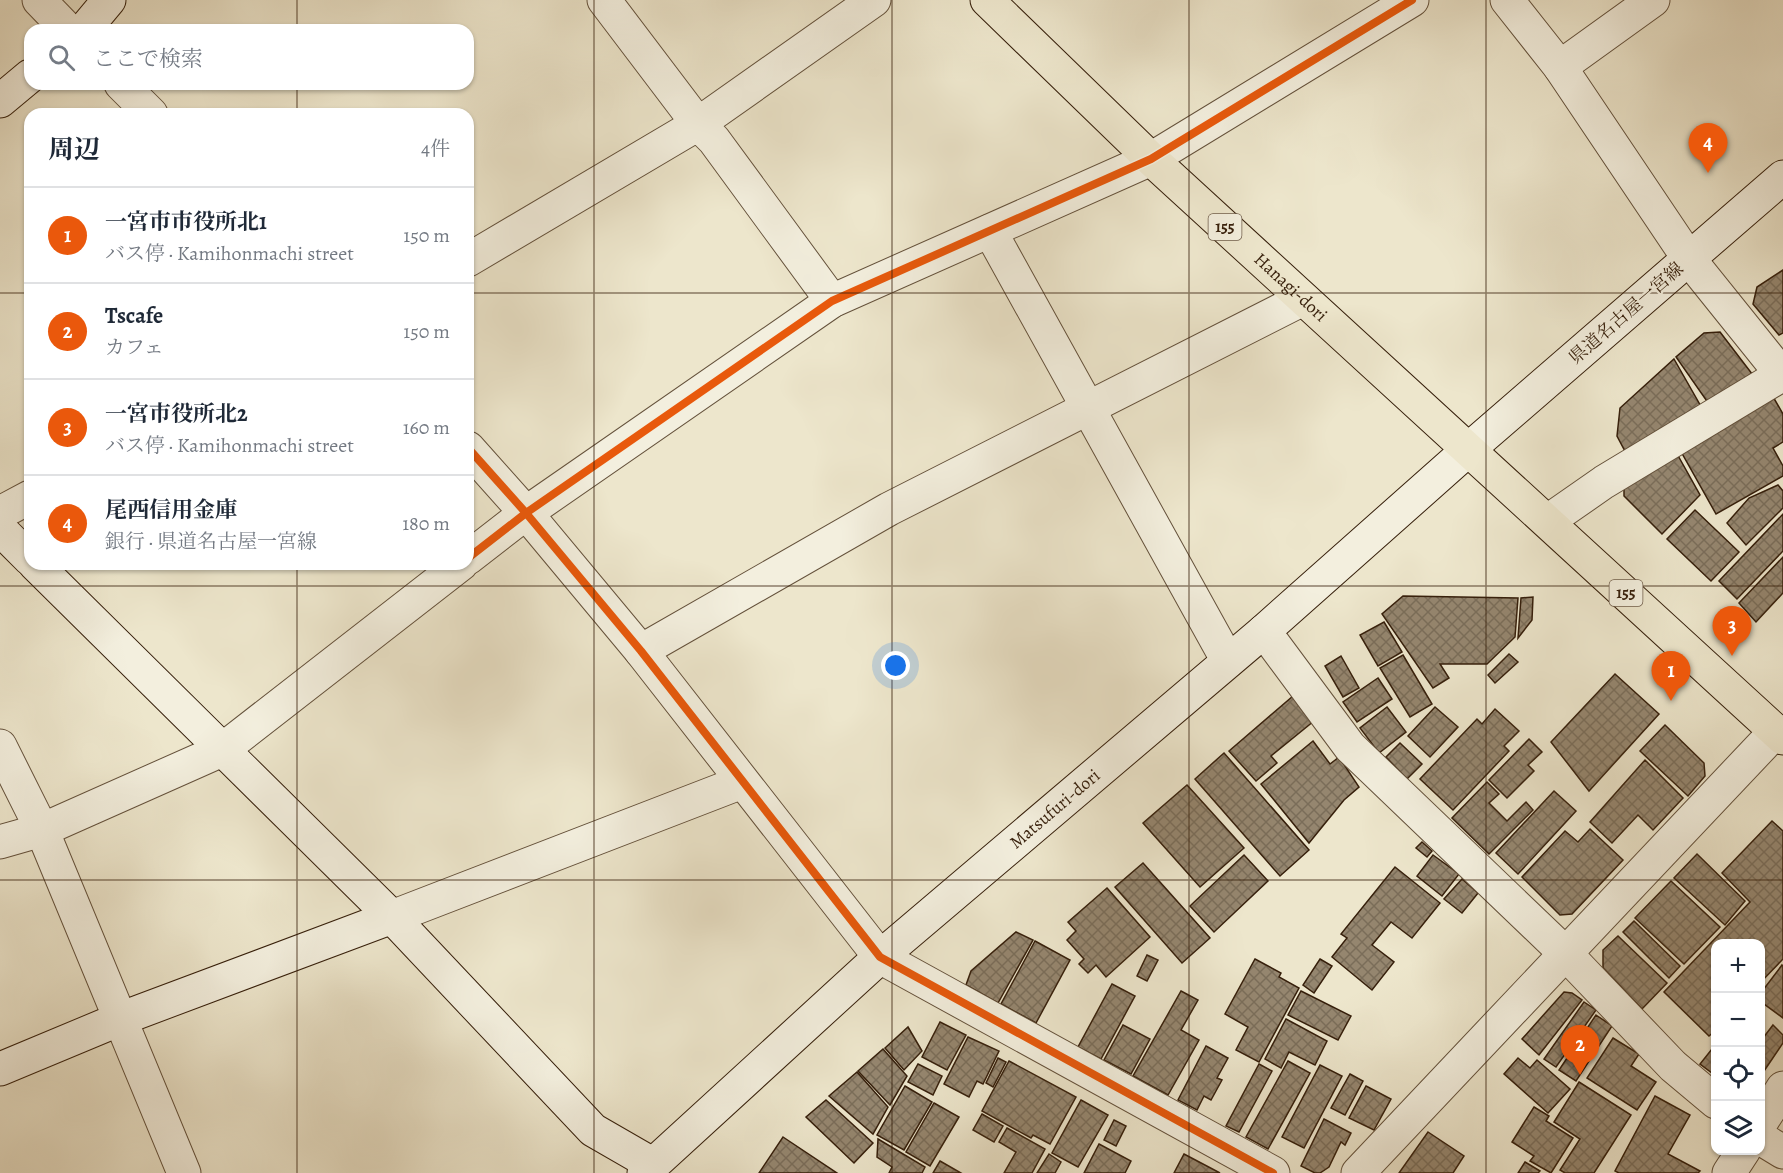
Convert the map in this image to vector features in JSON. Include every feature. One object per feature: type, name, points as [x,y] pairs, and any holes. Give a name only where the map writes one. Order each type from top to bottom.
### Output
[{"type":"highway","name":"Hanagi-dori","points":[[987,0],[1151,159],[1469,449]]},
{"type":"highway","name":"155","points":[[1469,449],[1779,734]]},
{"type":"street","points":[[39,0],[62,24]]},
{"type":"street","points":[[89,24],[109,0]]},
{"type":"street","points":[[604,0],[698,124],[714,140],[832,301]]},
{"type":"street","points":[[474,256],[698,124],[874,0]]},
{"type":"street","points":[[474,553],[526,513],[832,301],[1151,159],[1412,0]]},
{"type":"street","points":[[1508,0],[1560,67],[1689,259],[1783,375],[1604,482],[1548,521]]},
{"type":"street","points":[[1560,67],[1653,0]]},
{"type":"street","points":[[0,101],[24,81]]},
{"type":"street","points":[[127,90],[145,108]]},
{"type":"street","name":"県道名古屋一宮線","points":[[1469,449],[1783,177]]},
{"type":"street","points":[[990,231],[1228,661]]},
{"type":"street","points":[[641,651],[889,509],[1303,299]]},
{"type":"street","name":"Matsufuri-dori","points":[[657,1170],[880,957],[1264,630],[1469,449]]},
{"type":"street","points":[[474,455],[526,513],[641,651],[880,957],[1273,1173]]},
{"type":"street","points":[[0,513],[24,500]]},
{"type":"street","points":[[0,529],[24,553]]},
{"type":"street","points":[[41,570],[392,917],[592,1130],[657,1170]]},
{"type":"street","points":[[0,842],[42,830],[222,750],[453,570]]},
{"type":"street","points":[[1264,630],[1350,747],[1566,954],[1673,1066],[1715,1101]]},
{"type":"street","points":[[1358,1173],[1779,734]]},
{"type":"street","points":[[0,746],[42,830],[184,1173]]},
{"type":"street","points":[[0,1069],[120,1019],[742,782]]},
{"type":"street","points":[[1765,1117],[1783,1088]]},
{"type":"street","points":[[1765,1141],[1783,1152]]},
{"type":"street","points":[[1729,1173],[1741,1155]]},
{"type":"building","points":[[1783,270],[1783,333],[1779,335],[1753,304],[1757,287]]},
{"type":"building","points":[[1720,332],[1756,379],[1711,407],[1676,357],[1704,333]]},
{"type":"building","points":[[1674,359],[1703,410],[1627,455],[1617,436],[1620,408]]},
{"type":"building","points":[[1772,395],[1783,414],[1783,442],[1773,448],[1783,466],[1783,476],[1716,514],[1679,448]]},
{"type":"building","points":[[1676,452],[1700,495],[1662,534],[1624,496],[1624,483]]},
{"type":"building","points":[[1778,485],[1783,491],[1783,508],[1746,545],[1727,523],[1749,498]]},
{"type":"building","points":[[1695,510],[1739,552],[1711,581],[1667,539]]},
{"type":"building","points":[[1783,514],[1783,551],[1737,599],[1719,581]]},
{"type":"building","points":[[1783,557],[1783,593],[1756,622],[1739,603]]},
{"type":"building","points":[[1403,596],[1518,598],[1515,637],[1487,664],[1440,664],[1449,678],[1433,688],[1382,614]]},
{"type":"building","points":[[1533,597],[1532,620],[1518,638],[1521,598]]},
{"type":"building","points":[[1384,622],[1402,652],[1378,666],[1360,635]]},
{"type":"building","points":[[1509,654],[1518,662],[1495,683],[1488,675]]},
{"type":"building","points":[[1403,655],[1432,704],[1410,717],[1380,668]]},
{"type":"building","points":[[1341,656],[1359,688],[1343,697],[1325,666]]},
{"type":"building","points":[[1615,674],[1659,714],[1589,791],[1551,742]]},
{"type":"building","points":[[1378,678],[1392,699],[1357,722],[1343,702]]},
{"type":"building","points":[[1293,696],[1314,721],[1271,756],[1277,763],[1256,781],[1229,751]]},
{"type":"building","points":[[1387,707],[1406,732],[1379,753],[1360,728]]},
{"type":"building","points":[[1435,707],[1458,727],[1430,757],[1408,736]]},
{"type":"building","points":[[1495,709],[1519,731],[1504,746],[1509,751],[1453,810],[1420,779],[1477,719],[1482,724]]},
{"type":"building","points":[[1665,725],[1704,763],[1705,776],[1688,796],[1640,751]]},
{"type":"building","points":[[1529,739],[1542,752],[1528,765],[1534,771],[1507,798],[1489,780]]},
{"type":"building","points":[[1313,741],[1330,764],[1339,757],[1359,787],[1344,800],[1309,843],[1261,784]]},
{"type":"building","points":[[1400,743],[1422,764],[1407,779],[1386,757]]},
{"type":"building","points":[[1224,753],[1309,850],[1280,876],[1195,779]]},
{"type":"building","points":[[1645,760],[1683,798],[1653,830],[1638,815],[1612,843],[1590,822]]},
{"type":"building","points":[[1487,782],[1499,794],[1489,803],[1507,821],[1526,802],[1533,810],[1489,854],[1452,818]]},
{"type":"building","points":[[1187,785],[1244,848],[1200,887],[1143,823]]},
{"type":"building","points":[[1554,791],[1576,811],[1518,874],[1496,853]]},
{"type":"building","points":[[1772,821],[1783,831],[1783,959],[1765,978],[1765,939],[1715,939],[1750,902],[1722,873]]},
{"type":"building","points":[[1590,829],[1623,860],[1572,914],[1560,915],[1522,877],[1565,831],[1578,842]]},
{"type":"building","points":[[1422,842],[1432,851],[1427,857],[1416,848]]},
{"type":"building","points":[[1697,854],[1745,901],[1725,925],[1674,878]]},
{"type":"building","points":[[1244,855],[1268,881],[1214,932],[1190,906]]},
{"type":"building","points":[[1433,855],[1459,874],[1442,896],[1417,876]]},
{"type":"building","points":[[1143,863],[1210,938],[1182,963],[1115,887]]},
{"type":"building","points":[[1395,867],[1440,903],[1412,938],[1391,922],[1372,945],[1394,962],[1372,990],[1332,957],[1347,938],[1341,934]]},
{"type":"building","points":[[1462,879],[1478,893],[1462,913],[1444,899]]},
{"type":"building","points":[[1671,881],[1720,927],[1684,964],[1635,918]]},
{"type":"building","points":[[1107,888],[1150,937],[1106,977],[1096,965],[1088,973],[1079,964],[1084,959],[1067,940],[1076,931],[1068,922]]},
{"type":"building","points":[[1634,921],[1680,966],[1669,978],[1623,932]]},
{"type":"building","points":[[1016,932],[1033,940],[998,1003],[966,985],[971,971]]},
{"type":"building","points":[[1618,936],[1667,983],[1642,1009],[1603,968],[1603,950]]},
{"type":"building","points":[[1035,941],[1070,960],[1036,1023],[1001,1004]]},
{"type":"building","points":[[1711,943],[1711,1034],[1709,1036],[1664,992]]},
{"type":"building","points":[[1147,955],[1158,960],[1147,981],[1137,976]]},
{"type":"building","points":[[1255,959],[1281,973],[1279,977],[1299,988],[1259,1062],[1236,1050],[1248,1027],[1225,1014]]},
{"type":"building","points":[[1320,959],[1332,966],[1314,993],[1303,985]]},
{"type":"building","points":[[1782,965],[1783,1018],[1765,1005],[1765,987]]},
{"type":"building","points":[[1112,984],[1135,996],[1101,1059],[1078,1047]]},
{"type":"building","points":[[1181,991],[1198,1000],[1181,1030],[1199,1040],[1168,1095],[1133,1076]]},
{"type":"building","points":[[1301,991],[1351,1016],[1338,1040],[1288,1015]]},
{"type":"building","points":[[1564,992],[1572,993],[1582,1000],[1539,1055],[1522,1039]]},
{"type":"building","points":[[1584,1002],[1596,1010],[1556,1067],[1544,1059]]},
{"type":"building","points":[[1596,1015],[1612,1026],[1576,1081],[1559,1070]]},
{"type":"building","points":[[1286,1019],[1327,1041],[1315,1065],[1289,1052],[1281,1068],[1265,1059]]},
{"type":"building","points":[[940,1022],[966,1035],[947,1070],[922,1057]]},
{"type":"building","points":[[1123,1025],[1150,1039],[1131,1074],[1104,1060]]},
{"type":"building","points":[[1773,1025],[1783,1035],[1783,1043],[1765,1070],[1765,1047],[1765,1035]]},
{"type":"building","points":[[908,1027],[922,1051],[904,1070],[885,1048]]},
{"type":"building","points":[[968,1037],[999,1051],[983,1084],[977,1081],[969,1097],[944,1084]]},
{"type":"building","points":[[1613,1038],[1639,1054],[1631,1066],[1656,1082],[1637,1110],[1587,1078]]},
{"type":"building","points":[[1206,1046],[1228,1058],[1217,1078],[1222,1080],[1211,1100],[1204,1096],[1197,1110],[1178,1100]]},
{"type":"building","points":[[883,1049],[907,1076],[890,1105],[858,1071]]},
{"type":"building","points":[[1711,1050],[1711,1072],[1700,1064]]},
{"type":"building","points":[[998,1058],[1006,1062],[993,1087],[986,1083]]},
{"type":"building","points":[[1518,1058],[1530,1068],[1537,1060],[1570,1089],[1548,1113],[1504,1074]]},
{"type":"building","points":[[1009,1061],[1076,1097],[1050,1144],[1033,1135],[1031,1138],[982,1111]]},
{"type":"building","points":[[1288,1061],[1310,1073],[1268,1149],[1246,1137]]},
{"type":"building","points":[[918,1064],[942,1076],[933,1095],[908,1082]]},
{"type":"building","points":[[1259,1064],[1272,1071],[1239,1132],[1226,1126]]},
{"type":"building","points":[[1320,1065],[1342,1076],[1304,1148],[1282,1137]]},
{"type":"building","points":[[857,1072],[888,1107],[873,1134],[829,1096]]},
{"type":"building","points":[[1350,1074],[1363,1081],[1345,1115],[1331,1108]]},
{"type":"building","points":[[1579,1082],[1631,1115],[1594,1173],[1565,1173],[1560,1170],[1580,1139],[1554,1122]]},
{"type":"building","points":[[905,1086],[932,1102],[904,1150],[877,1135]]},
{"type":"building","points":[[1366,1086],[1391,1099],[1374,1130],[1349,1118]]},
{"type":"building","points":[[1655,1096],[1690,1115],[1668,1154],[1700,1171],[1698,1173],[1619,1173],[1615,1171]]},
{"type":"building","points":[[826,1100],[873,1143],[854,1163],[806,1117]]},
{"type":"building","points":[[1081,1100],[1108,1115],[1078,1167],[1052,1153]]},
{"type":"building","points":[[934,1103],[959,1117],[930,1166],[906,1152]]},
{"type":"building","points":[[1534,1107],[1549,1116],[1546,1121],[1573,1138],[1551,1173],[1530,1161],[1534,1156],[1512,1142]]},
{"type":"building","points":[[982,1114],[1003,1126],[994,1142],[973,1130]]},
{"type":"building","points":[[1324,1119],[1351,1133],[1345,1145],[1341,1142],[1329,1167],[1320,1173],[1315,1173],[1301,1166]]},
{"type":"building","points":[[1114,1120],[1126,1126],[1116,1146],[1104,1140]]},
{"type":"building","points":[[1007,1128],[1045,1149],[1032,1173],[1004,1173],[1016,1152],[999,1142]]},
{"type":"building","points":[[1428,1132],[1464,1156],[1453,1173],[1399,1173]]},
{"type":"building","points":[[783,1137],[837,1173],[759,1173]]},
{"type":"building","points":[[878,1139],[925,1167],[922,1173],[889,1173],[892,1167],[877,1157]]},
{"type":"building","points":[[1099,1144],[1131,1161],[1125,1173],[1084,1173]]},
{"type":"building","points":[[1049,1154],[1061,1162],[1055,1173],[1037,1173]]},
{"type":"building","points":[[1184,1154],[1220,1173],[1174,1173]]},
{"type":"building","points":[[940,1161],[961,1173],[933,1173]]},
{"type":"building","points":[[1525,1162],[1540,1171],[1538,1173],[1518,1173]]},
{"type":"cycle path","points":[[474,553],[526,513],[832,301],[1151,159],[1412,0]]},
{"type":"cycle path","points":[[474,455],[526,513],[641,651],[880,957],[1273,1173]]},
{"type":"place","name":"尾西信用金庫","points":[[1708,173]]},
{"type":"place","name":"一宮市役所北2","points":[[1732,656]]},
{"type":"place","name":"一宮市市役所北1","points":[[1671,701]]},
{"type":"place","name":"Tscafe","points":[[1580,1075]]}]
